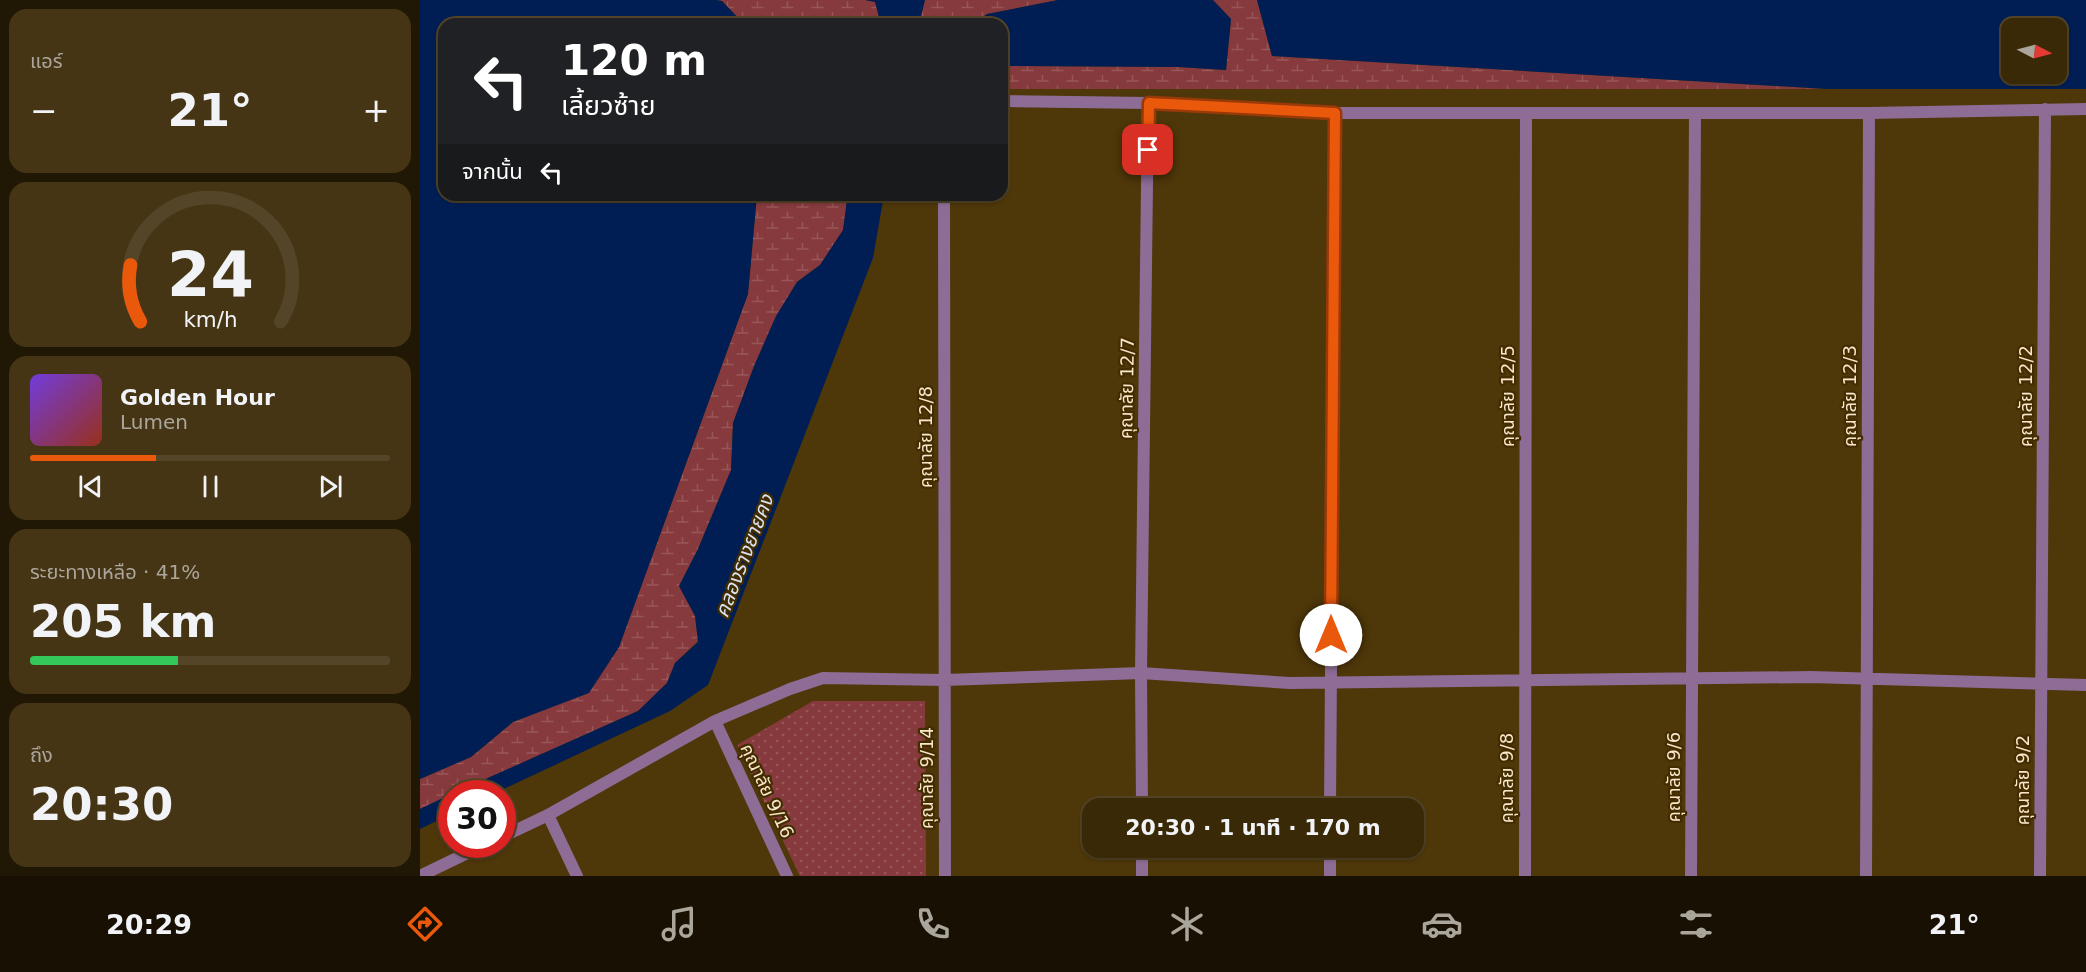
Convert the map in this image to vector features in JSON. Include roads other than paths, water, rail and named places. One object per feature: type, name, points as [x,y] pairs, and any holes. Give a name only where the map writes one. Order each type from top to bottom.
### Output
[{"type":"street","points":[[1008,101],[1149,103],[1335,113],[1869,113],[2086,109]]},
{"type":"street","name":"คุณาลัย 12/7","points":[[1142,798],[1141,673],[1149,103]]},
{"type":"street","name":"คุณาลัย 12/2","points":[[2042,684],[2045,109]]},
{"type":"street","points":[[1330,798],[1335,113]]},
{"type":"street","name":"คุณาลัย 12/5","points":[[1526,113],[1526,680]]},
{"type":"street","name":"คุณาลัย 9/6","points":[[1691,876],[1695,113]]},
{"type":"street","name":"คุณาลัย 12/3","points":[[1866,876],[1869,113]]},
{"type":"street","name":"คุณาลัย 12/8","points":[[944,201],[945,680]]},
{"type":"street","points":[[516,830],[715,721],[790,689],[824,678],[945,680],[1141,673],[1290,683],[1692,678],[1867,679],[2086,685]]},
{"type":"street","name":"คุณาลัย 9/14","points":[[945,680],[945,876]]},
{"type":"street","name":"คุณาลัย 9/8","points":[[1524,876],[1526,680]]},
{"type":"street","name":"คุณาลัย 9/2","points":[[2040,876],[2042,684]]},
{"type":"street","name":"คุณาลัย 9/16","points":[[715,721],[787,876]]},
{"type":"street","points":[[548,814],[577,876]]},
{"type":"street","points":[[420,876],[457,858]]},
{"type":"street","points":[[1142,858],[1142,876]]},
{"type":"street","points":[[1330,858],[1330,876]]},
{"type":"water","points":[[420,0],[722,1],[738,18],[438,18],[438,201],[756,201],[748,294],[619,647],[589,693],[513,722],[471,757],[420,779]]},
{"type":"water","points":[[865,0],[925,0],[920,18],[879,18],[875,2]]},
{"type":"water","points":[[1058,0],[1213,0],[1231,19],[1226,70],[1178,67],[1008,66],[1008,18],[982,18],[987,14]]},
{"type":"water","points":[[1257,0],[2086,0],[2086,89],[1827,89],[1272,56]]},
{"type":"water","name":"คลองรางยายคง","points":[[847,201],[883,201],[873,258],[708,685],[670,711],[516,783],[516,780],[483,780],[638,711],[667,683],[675,663],[698,642],[695,616],[679,586],[698,549],[731,470],[733,423],[754,366],[776,316],[797,282],[820,265],[843,230]]},
{"type":"water","points":[[438,800],[438,820],[420,829],[420,809]]}]
